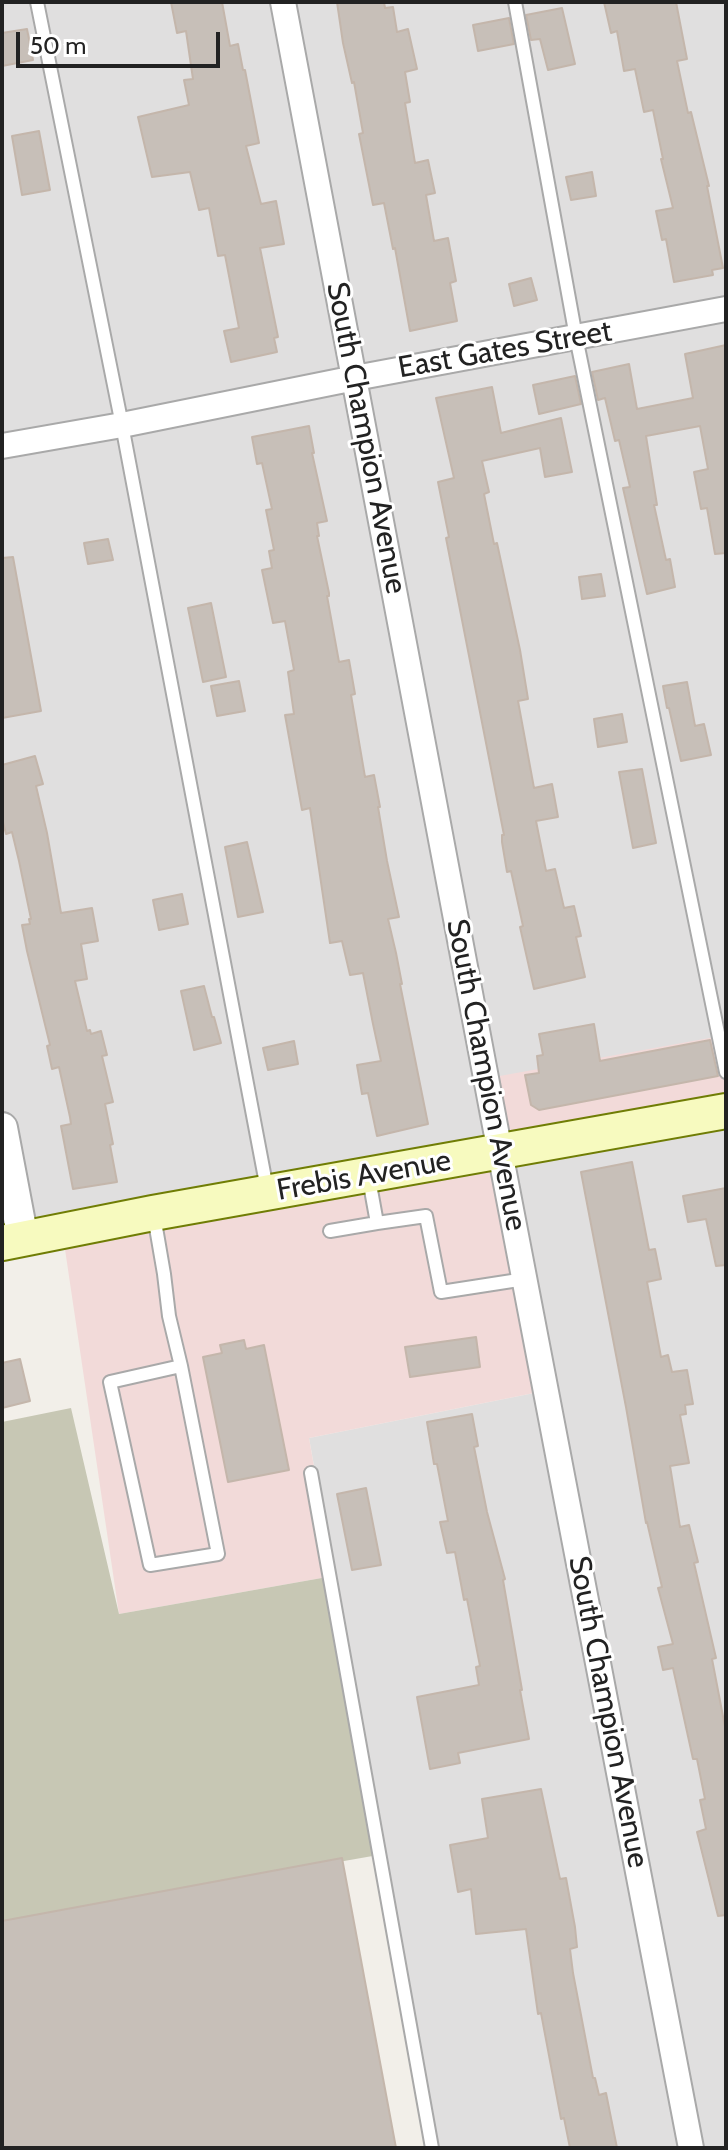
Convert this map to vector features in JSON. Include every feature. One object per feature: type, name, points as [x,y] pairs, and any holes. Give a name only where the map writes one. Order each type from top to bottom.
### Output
[{"type":"main road","name":"Frebis Avenue","points":[[12,1241],[726,1111]]},
{"type":"street","name":"South Champion Avenue","points":[[283,2],[691,2148]]},
{"type":"street","name":"East Gates Street","points":[[2,446],[726,309]]},
{"type":"street","points":[[2,1128],[12,1241]]},
{"type":"lane","points":[[37,2],[122,425],[268,1193]]},
{"type":"lane","points":[[515,2],[576,337],[726,1072]]},
{"type":"lane","points":[[369,1175],[377,1223]]},
{"type":"lane","points":[[153,1213],[169,1316],[181,1366],[218,1554],[150,1565],[110,1382],[181,1366]]},
{"type":"lane","points":[[330,1231],[426,1216],[441,1292],[525,1279]]},
{"type":"lane","points":[[311,1473],[432,2148]]},
{"type":"shaded area","points":[[2,2],[726,2],[726,1090],[715,1038],[496,1148],[2,1240]]},
{"type":"shaded area","points":[[715,1037],[726,1090],[726,1115],[500,1156],[544,1391],[309,1438],[333,1576],[119,1614],[62,1229],[495,1149],[483,1079]]},
{"type":"shaded area","points":[[726,1115],[726,2148],[437,2148],[309,1438],[544,1391],[500,1155]]},
{"type":"shaded area","points":[[71,1408],[119,1614],[333,1576],[384,1854],[2,1921],[2,1422]]},
{"type":"building","points":[[171,2],[222,2],[230,46],[238,44],[259,143],[246,146],[261,204],[276,201],[284,244],[260,248],[278,337],[274,338],[277,352],[231,362],[224,331],[239,328],[225,255],[218,256],[209,208],[199,210],[190,172],[152,177],[138,117],[189,105],[184,80],[193,79],[186,31],[177,33]]},
{"type":"building","points":[[337,2],[384,2],[385,8],[393,7],[397,32],[408,29],[417,69],[405,72],[410,102],[405,103],[415,163],[428,160],[435,193],[426,195],[434,241],[448,238],[456,281],[450,283],[457,321],[410,331],[384,203],[373,205],[359,134],[363,133],[354,82],[343,43]]},
{"type":"building","points":[[604,2],[676,2],[687,59],[677,61],[709,186],[723,268],[712,270],[713,275],[674,282],[666,239],[662,240],[656,211],[673,208],[653,110],[644,112],[635,69],[624,71],[617,31],[611,33]]},
{"type":"building","points":[[562,8],[575,64],[548,70],[540,39],[531,40],[526,15]]},
{"type":"building","points":[[509,18],[514,44],[478,51],[473,25]]},
{"type":"building","points":[[27,29],[33,60],[2,66],[2,33]]},
{"type":"building","points":[[39,131],[50,190],[22,195],[12,136]]},
{"type":"building","points":[[592,172],[596,196],[571,200],[566,177]]},
{"type":"building","points":[[531,278],[537,300],[514,306],[509,284]]},
{"type":"building","points":[[726,345],[726,553],[715,554],[707,508],[701,509],[694,472],[708,469],[700,426],[646,436],[657,505],[654,505],[675,587],[647,594],[623,488],[630,487],[619,440],[615,441],[605,398],[598,400],[592,372],[629,364],[637,409],[693,398],[685,354]]},
{"type":"building","points":[[575,376],[581,404],[539,414],[533,385]]},
{"type":"building","points":[[492,387],[501,433],[561,418],[572,472],[545,477],[540,448],[482,461],[489,492],[484,494],[520,650],[528,699],[518,701],[534,788],[552,784],[558,817],[536,821],[546,871],[555,869],[564,908],[574,906],[581,936],[576,937],[585,977],[534,989],[511,871],[507,872],[502,842],[504,835],[446,538],[449,537],[438,482],[454,478],[436,398]]},
{"type":"building","points":[[309,426],[327,521],[317,523],[317,536],[329,593],[327,596],[339,662],[349,660],[355,694],[351,695],[365,777],[374,775],[399,917],[388,919],[428,1124],[377,1136],[368,1093],[362,1094],[357,1065],[381,1061],[363,973],[350,975],[342,941],[330,943],[310,808],[302,810],[285,715],[294,714],[288,672],[294,670],[285,621],[273,623],[262,570],[272,568],[269,551],[274,550],[266,510],[272,509],[262,463],[257,464],[252,437]]},
{"type":"building","points":[[108,539],[113,560],[88,564],[84,543]]},
{"type":"building","points":[[13,557],[41,711],[2,718],[2,558]]},
{"type":"building","points":[[601,574],[605,596],[582,599],[579,577]]},
{"type":"building","points":[[211,603],[226,677],[203,682],[188,608]]},
{"type":"building","points":[[239,681],[245,711],[217,716],[211,686]]},
{"type":"building","points":[[687,682],[695,726],[704,724],[711,755],[681,761],[663,686]]},
{"type":"building","points":[[622,714],[627,742],[598,747],[594,719]]},
{"type":"building","points":[[35,756],[43,784],[36,786],[61,913],[92,908],[98,941],[81,944],[87,979],[75,981],[87,1031],[90,1030],[91,1034],[101,1031],[107,1055],[102,1056],[113,1102],[105,1104],[117,1182],[73,1189],[61,1126],[71,1124],[70,1117],[59,1067],[52,1069],[47,1046],[50,1045],[27,951],[22,925],[30,924],[31,919],[19,861],[12,832],[6,834],[2,818],[2,765]]},
{"type":"building","points":[[642,769],[656,843],[633,848],[619,772]]},
{"type":"building","points":[[247,842],[263,912],[238,917],[225,847]]},
{"type":"building","points":[[182,894],[188,924],[159,930],[153,900]]},
{"type":"building","points":[[204,986],[221,1043],[194,1050],[181,991]]},
{"type":"building","points":[[594,1024],[600,1061],[710,1040],[718,1076],[539,1110],[531,1105],[525,1075],[539,1073],[537,1056],[543,1055],[539,1034]]},
{"type":"building","points":[[294,1041],[298,1064],[268,1070],[263,1048]]},
{"type":"building","points":[[632,1162],[649,1250],[655,1249],[661,1279],[647,1282],[661,1357],[668,1355],[672,1372],[687,1370],[693,1404],[685,1405],[686,1414],[680,1415],[689,1463],[670,1466],[680,1527],[689,1525],[698,1562],[694,1563],[716,1658],[712,1659],[726,1732],[726,1915],[718,1916],[697,1832],[706,1829],[700,1800],[705,1799],[697,1759],[693,1759],[673,1668],[663,1670],[658,1647],[673,1644],[658,1588],[662,1587],[646,1523],[581,1172]]},
{"type":"building","points":[[726,1188],[726,1265],[716,1266],[706,1219],[688,1222],[683,1196]]},
{"type":"building","points":[[476,1337],[480,1367],[410,1377],[405,1347]]},
{"type":"building","points":[[244,1340],[246,1349],[264,1345],[289,1470],[228,1482],[203,1357],[222,1353],[220,1345]]},
{"type":"building","points":[[20,1359],[30,1401],[2,1408],[2,1363]]},
{"type":"building","points":[[472,1414],[478,1446],[474,1447],[487,1512],[505,1579],[529,1739],[458,1753],[460,1763],[430,1769],[417,1697],[479,1685],[476,1667],[480,1666],[455,1552],[447,1553],[440,1522],[448,1521],[427,1422]]},
{"type":"building","points":[[366,1488],[381,1565],[352,1570],[337,1494]]},
{"type":"building","points":[[541,1789],[560,1879],[566,1878],[575,1927],[577,1947],[570,1949],[593,2078],[599,2095],[606,2093],[617,2148],[570,2148],[564,2118],[561,2119],[541,2013],[538,2014],[526,1929],[476,1934],[471,1889],[458,1892],[450,1845],[488,1838],[482,1799]]},
{"type":"building","points":[[342,1858],[396,2148],[2,2148],[2,1921]]}]
